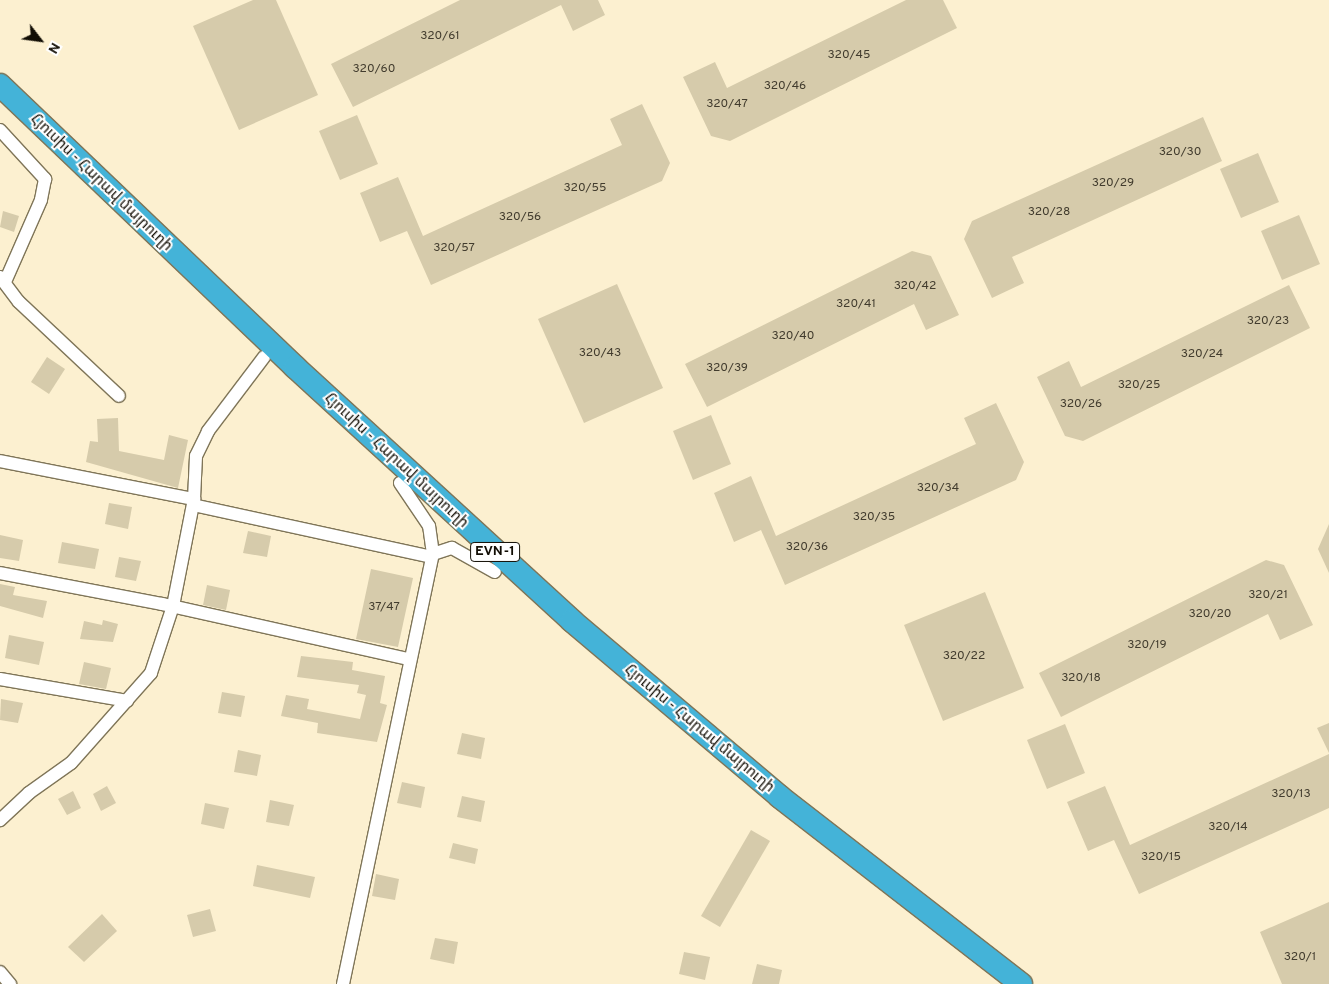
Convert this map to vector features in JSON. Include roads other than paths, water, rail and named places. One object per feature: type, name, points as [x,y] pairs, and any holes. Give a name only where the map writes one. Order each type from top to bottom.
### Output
[{"type":"highway","name":"Հյուսիս - Հարավ մայրուղի","points":[[0,85],[295,367],[572,621],[780,797],[1021,984]]},
{"type":"highway","name":"Հյուսիս - Հարավ մայրուղի","points":[[0,105],[264,357],[495,572],[747,789],[998,984]]},
{"type":"street","points":[[0,130],[45,179],[41,200],[3,280],[19,302],[119,396]]},
{"type":"street","points":[[0,820],[29,793],[72,763],[151,673],[172,606],[194,502],[196,456],[208,431],[264,357]]},
{"type":"street","points":[[0,461],[194,502],[432,556],[452,548],[495,572]]},
{"type":"street","points":[[344,984],[409,659],[432,556],[428,526],[400,483]]},
{"type":"street","points":[[0,573],[172,606],[409,659]]},
{"type":"street","points":[[0,679],[127,701]]},
{"type":"street","points":[[0,972],[10,984]]}]
